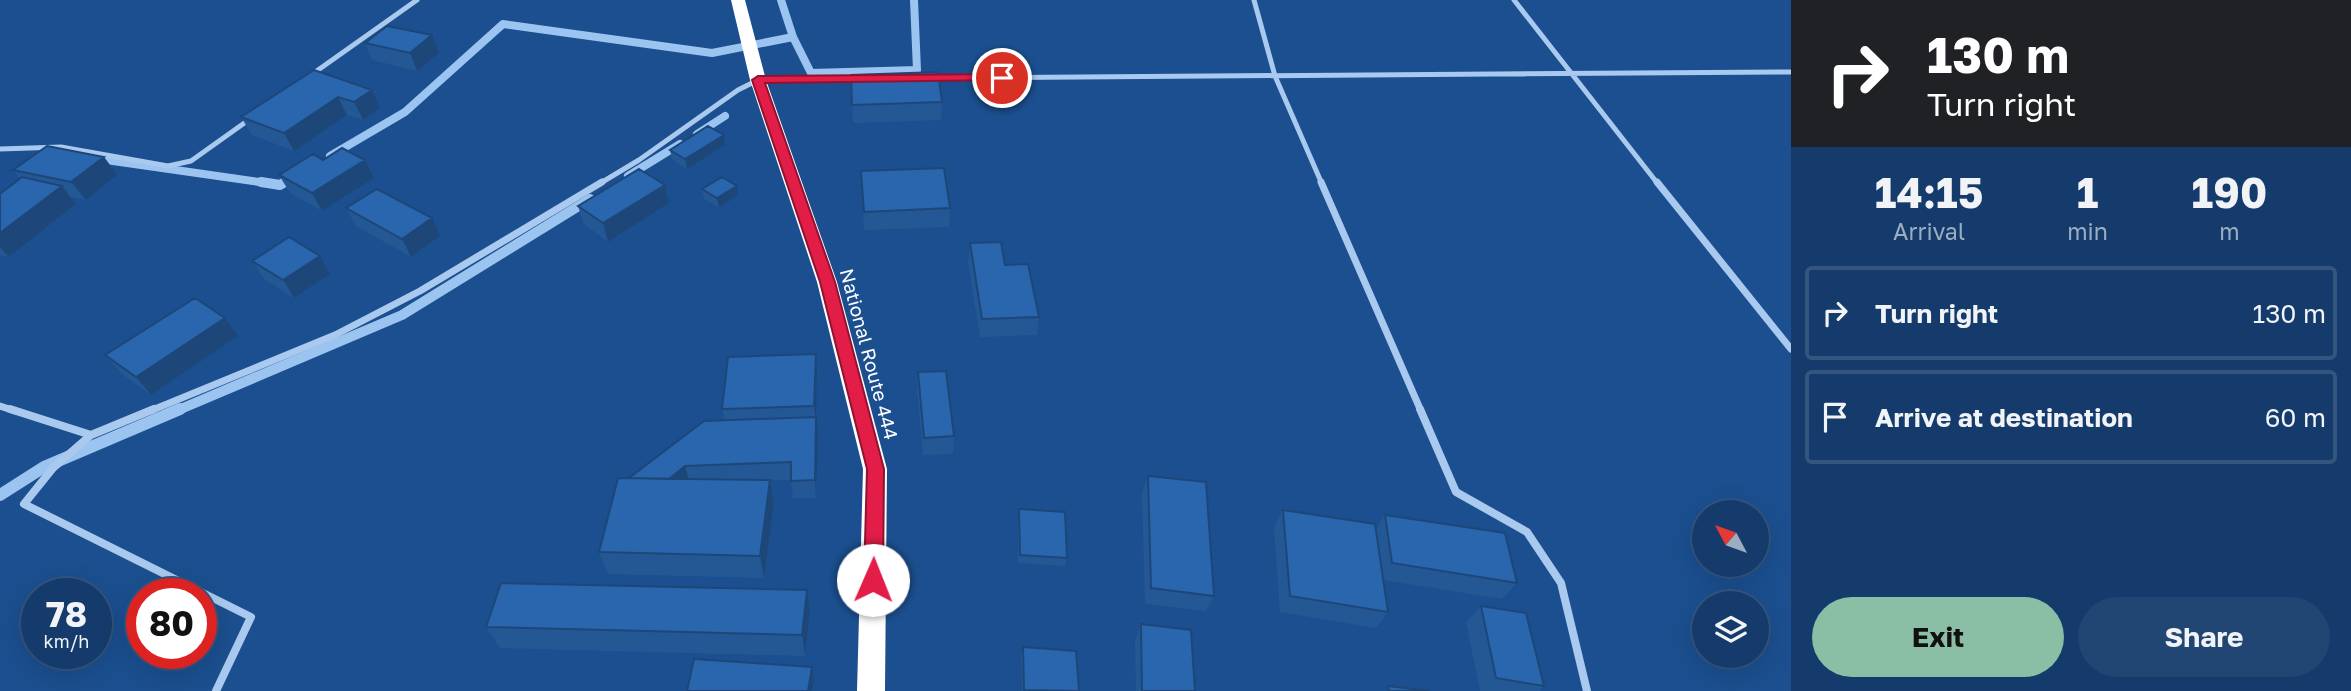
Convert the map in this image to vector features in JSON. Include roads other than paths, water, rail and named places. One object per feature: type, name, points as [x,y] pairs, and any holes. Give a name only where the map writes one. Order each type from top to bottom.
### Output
[{"type":"highway","name":"National Route 444","points":[[738,0],[758,80],[827,282],[876,469],[872,691]]},
{"type":"street","points":[[301,82],[417,0]]},
{"type":"street","points":[[1254,0],[1275,76],[1456,492],[1527,532],[1534,542],[1560,583],[1587,691]]},
{"type":"street","points":[[1514,0],[1569,73],[1791,349]]},
{"type":"street","points":[[925,78],[1791,72]]},
{"type":"street","points":[[216,691],[251,617],[24,504],[53,468],[91,435],[335,335],[419,291],[639,160],[737,90],[758,80],[869,79]]},
{"type":"street","points":[[0,149],[61,147],[168,166],[191,161],[257,114]]},
{"type":"street","points":[[51,155],[61,147]]},
{"type":"street","points":[[0,406],[91,435]]},
{"type":"waterway","points":[[781,0],[793,37]]},
{"type":"waterway","points":[[793,37],[811,73],[917,70],[914,0]]},
{"type":"waterway","points":[[330,156],[405,112],[503,24],[712,53],[793,37]]},
{"type":"waterway","points":[[697,134],[725,116]]},
{"type":"waterway","points":[[628,176],[680,144]]},
{"type":"waterway","points":[[92,158],[273,184]]},
{"type":"waterway","points":[[282,184],[295,176]]},
{"type":"waterway","points":[[261,182],[280,185],[285,182]]},
{"type":"waterway","points":[[176,411],[402,315],[590,199]]},
{"type":"waterway","points":[[0,495],[44,467],[180,409]]}]
